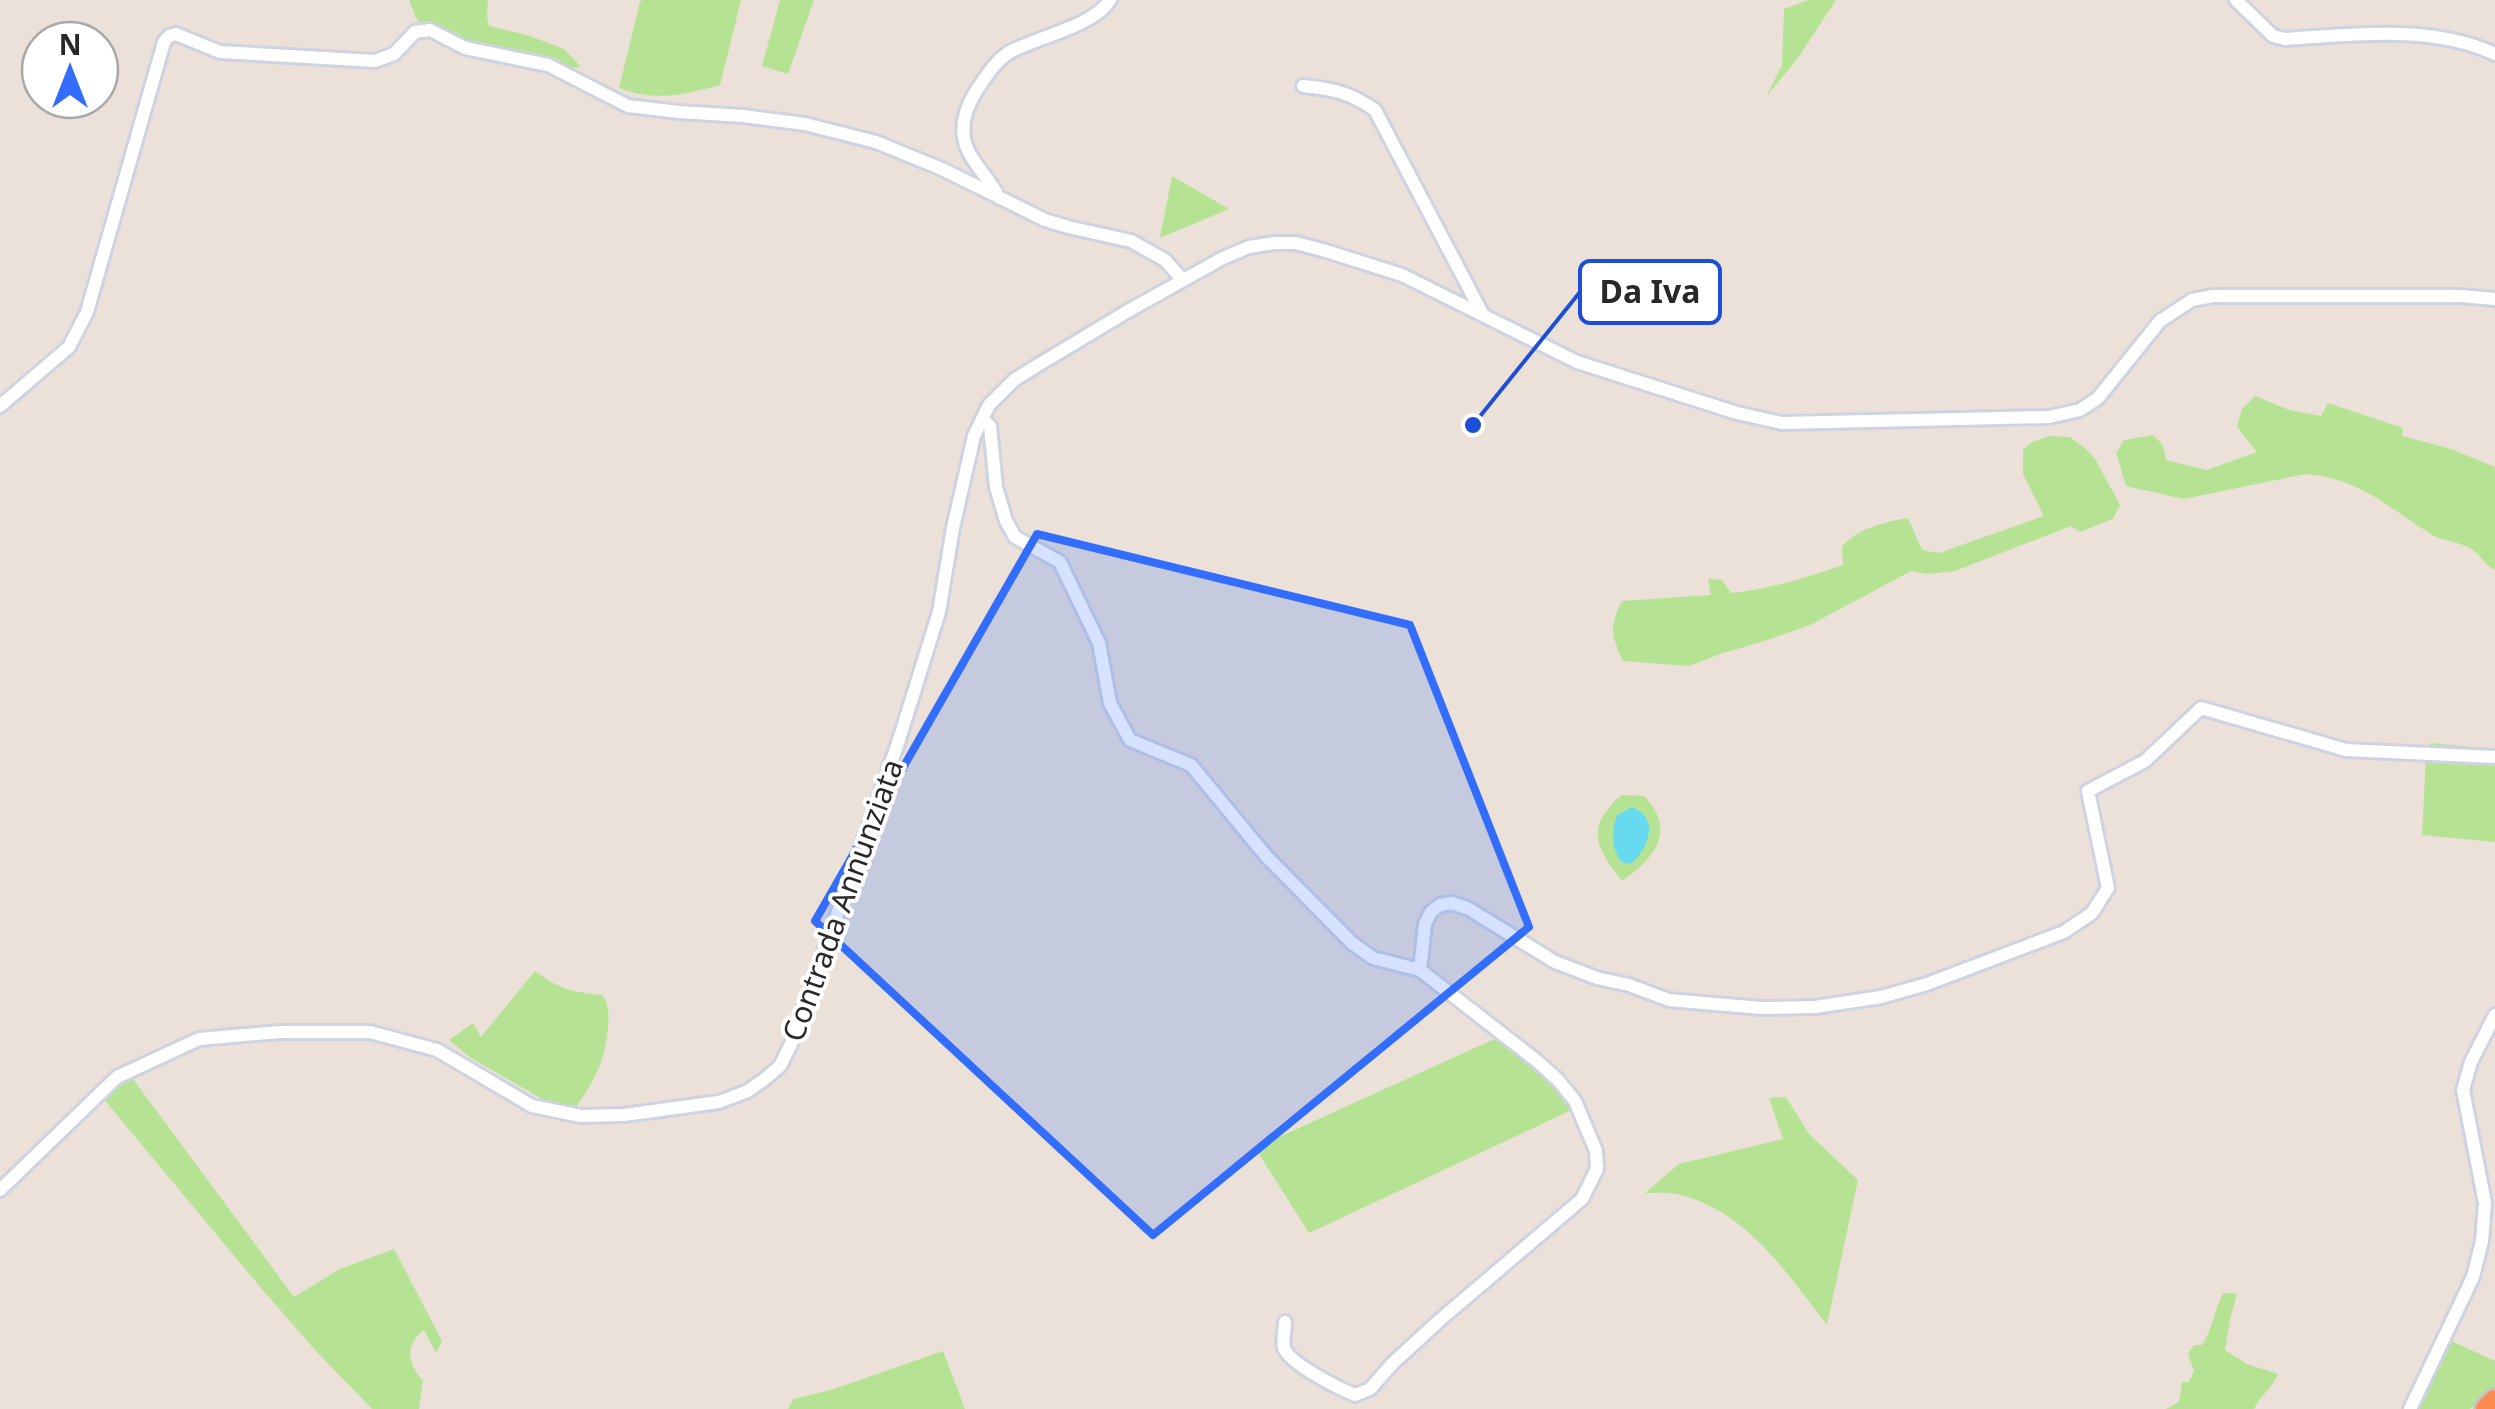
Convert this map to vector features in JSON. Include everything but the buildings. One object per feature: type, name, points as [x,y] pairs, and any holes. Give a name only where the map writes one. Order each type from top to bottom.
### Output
[{"type":"highway","points":[[2487,1409],[2495,1401]]},
{"type":"street","points":[[998,198],[964,142],[963,123],[969,103],[992,67],[1008,54],[1078,24],[1110,0]]},
{"type":"street","points":[[2236,0],[2273,36],[2285,39],[2389,34],[2448,38],[2495,54]]},
{"type":"street","points":[[0,406],[69,347],[80,327],[164,42],[176,34],[220,52],[375,61],[394,54],[415,32],[430,30],[464,48],[548,65],[628,106],[804,124],[876,142],[1044,220],[1131,242],[1165,260],[1182,279],[1250,247],[1296,242],[1402,275],[1577,362],[1737,413],[1782,423],[2049,417],[2080,410],[2098,398],[2160,321],[2192,300],[2213,296],[2495,299]]},
{"type":"street","points":[[1303,86],[1344,92],[1375,110],[1483,314]]},
{"type":"street","name":"Contrada Annunziata","points":[[0,1190],[117,1077],[199,1039],[280,1032],[370,1032],[436,1050],[532,1106],[581,1116],[624,1115],[718,1102],[748,1091],[766,1078],[780,1066],[791,1044],[898,743],[939,612],[953,528],[974,436],[982,418],[989,405],[1014,380],[1182,279]]},
{"type":"street","points":[[982,418],[990,426],[996,487],[1006,521],[1015,537],[1060,562],[1099,642],[1110,703],[1130,740],[1191,765],[1266,856],[1352,943],[1373,958],[1420,970],[1537,1061],[1576,1102],[1596,1151],[1597,1168],[1582,1199],[1440,1319],[1370,1389],[1354,1396],[1302,1365],[1286,1352],[1285,1322]]},
{"type":"street","points":[[1420,970],[1431,912],[1452,903],[1469,909],[1555,962],[1669,1000],[1760,1008],[1815,1007],[1881,997],[1927,984],[2064,932],[2092,913],[2108,888],[2088,791],[2145,760],[2201,708],[2346,750],[2495,757]]},
{"type":"street","points":[[2410,1409],[2478,1260],[2485,1202],[2463,1090],[2471,1062],[2495,1015]]},
{"type":"highlighted area","points":[[1037,534],[1410,625],[1529,927],[1153,1235],[815,921]]},
{"type":"green space","points":[[409,0],[488,0],[489,26],[564,49],[581,67],[569,68],[544,56],[481,48],[418,22]]},
{"type":"green space","points":[[642,0],[741,0],[720,85],[670,95],[645,95],[619,88]]},
{"type":"green space","points":[[780,0],[814,0],[788,74],[762,66]]},
{"type":"green space","points":[[1808,0],[1836,0],[1798,58],[1766,97],[1782,65],[1784,9]]},
{"type":"green space","points":[[1172,176],[1229,209],[1160,238]]},
{"type":"green space","points":[[2255,396],[2289,410],[2321,416],[2328,403],[2403,428],[2402,436],[2451,449],[2495,467],[2495,570],[2468,547],[2434,536],[2357,487],[2324,477],[2305,474],[2184,499],[2126,486],[2116,453],[2124,440],[2153,435],[2163,445],[2166,460],[2207,470],[2257,452],[2237,427],[2242,409]]},
{"type":"green space","points":[[2050,436],[2070,437],[2095,459],[2120,505],[2113,519],[2080,532],[2071,526],[1955,571],[1911,571],[1810,625],[1689,666],[1623,661],[1613,631],[1622,601],[1711,595],[1708,579],[1722,580],[1731,593],[1802,579],[1843,565],[1842,547],[1855,535],[1908,518],[1922,550],[1939,553],[2044,516],[2023,474],[2023,450]]},
{"type":"green space","points":[[2430,743],[2495,749],[2495,842],[2422,835]]},
{"type":"green space","points":[[1622,795],[1644,796],[1654,809],[1660,833],[1652,854],[1622,881],[1601,849],[1598,831],[1605,813]]},
{"type":"green space","points":[[535,971],[567,989],[602,995],[607,1006],[607,1039],[601,1060],[574,1110],[544,1100],[471,1058],[449,1040],[473,1023],[481,1037]]},
{"type":"green space","points":[[1501,1036],[1560,1087],[1576,1108],[1309,1233],[1255,1148]]},
{"type":"green space","points":[[133,1079],[294,1297],[340,1269],[394,1249],[442,1341],[436,1353],[424,1330],[411,1348],[411,1361],[423,1380],[419,1409],[372,1409],[261,1288],[102,1097]]},
{"type":"green space","points":[[1786,1097],[1809,1134],[1858,1180],[1827,1325],[1762,1246],[1724,1213],[1677,1194],[1645,1193],[1679,1164],[1783,1139],[1769,1098]]},
{"type":"green space","points":[[2223,1293],[2237,1294],[2225,1350],[2247,1364],[2278,1374],[2254,1409],[2166,1409],[2179,1402],[2182,1382],[2189,1382],[2194,1371],[2188,1354],[2194,1345],[2202,1345]]},
{"type":"green space","points":[[2447,1339],[2495,1361],[2495,1388],[2470,1409],[2413,1409]]},
{"type":"green space","points":[[943,1351],[965,1409],[788,1409],[793,1399],[831,1390]]},
{"type":"water","points":[[1632,807],[1645,816],[1649,830],[1643,850],[1630,864],[1621,862],[1613,833],[1617,815]]},
{"type":"place","name":"Da Iva","points":[[1473,425]]}]
